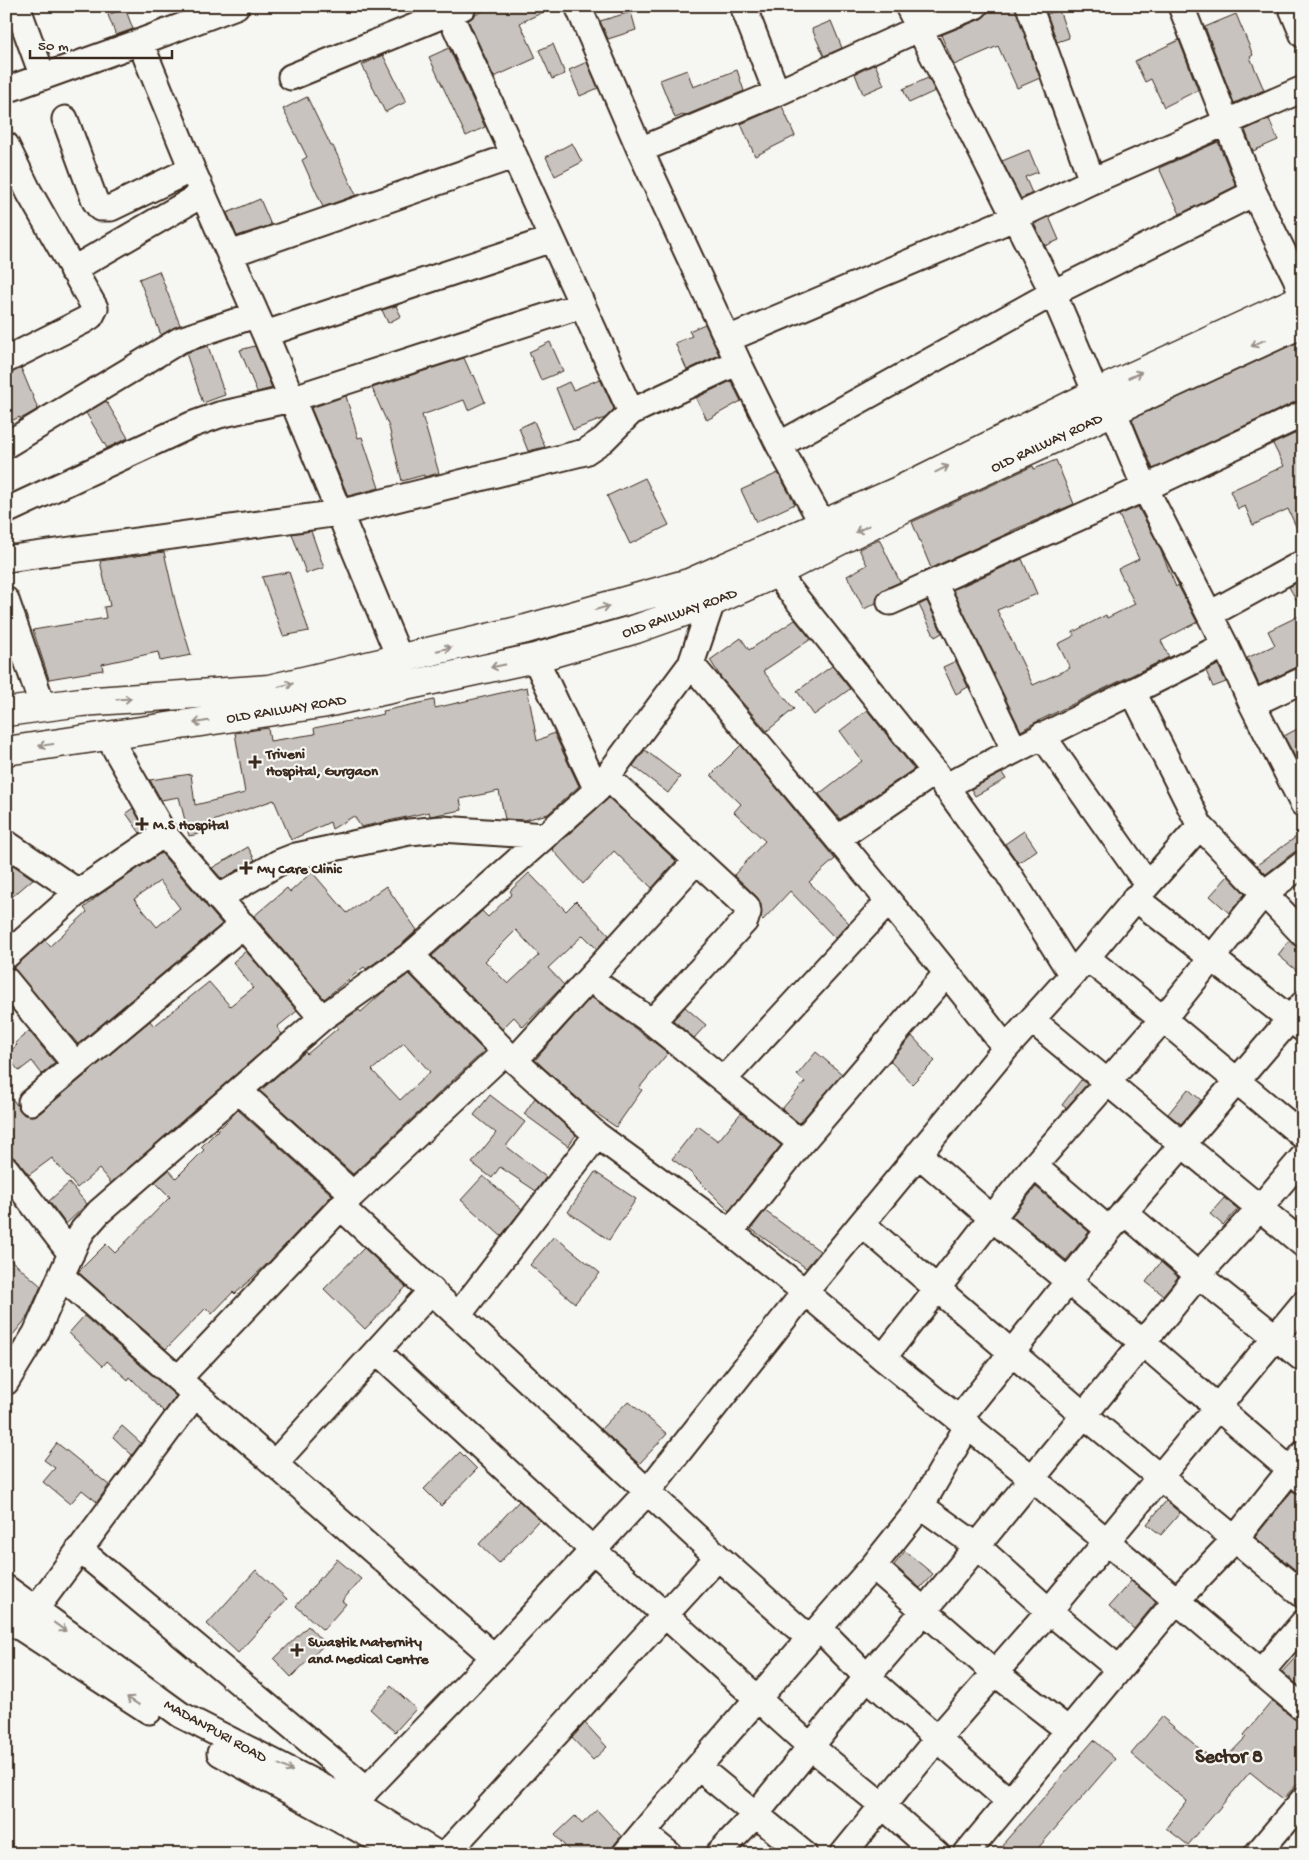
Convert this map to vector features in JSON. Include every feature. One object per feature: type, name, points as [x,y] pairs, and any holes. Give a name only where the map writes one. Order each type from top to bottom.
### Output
[{"type":"main road","name":"OLD RAILWAY ROAD","points":[[1105,402],[1301,286]]},
{"type":"main road","name":"OLD RAILWAY ROAD","points":[[6,751],[321,704],[535,658],[636,629],[712,602],[776,573],[829,534],[898,491],[1105,402],[1303,323]]},
{"type":"main road","name":"OLD RAILWAY ROAD","points":[[6,712],[81,702],[269,689],[526,629],[689,583],[829,534]]},
{"type":"main road","points":[[81,702],[97,737]]},
{"type":"street","points":[[17,6],[42,77]]},
{"type":"street","points":[[6,90],[236,6]]},
{"type":"street","points":[[578,6],[640,150],[738,362],[779,445],[829,534]]},
{"type":"street","points":[[743,6],[777,94]]},
{"type":"street","points":[[908,6],[1053,293],[1145,488],[1210,614],[1252,704],[1303,804]]},
{"type":"street","points":[[640,150],[777,94],[918,29],[975,6]]},
{"type":"street","points":[[1030,6],[1092,181]]},
{"type":"street","points":[[1181,6],[1254,193],[1301,286]]},
{"type":"street","points":[[1291,6],[1303,35]]},
{"type":"street","points":[[291,77],[453,8],[513,156],[631,412]]},
{"type":"street","points":[[140,42],[400,659]]},
{"type":"street","points":[[728,339],[1014,218],[1092,181],[1303,89]]},
{"type":"street","points":[[65,118],[94,201],[100,208],[111,208],[192,168]]},
{"type":"street","points":[[6,145],[29,192],[95,308],[91,316],[6,360]]},
{"type":"street","points":[[230,254],[513,156]]},
{"type":"street","points":[[779,445],[1053,293],[1254,193]]},
{"type":"street","points":[[72,270],[203,194]]},
{"type":"street","points":[[6,445],[180,340],[260,325],[552,239]]},
{"type":"street","points":[[6,511],[191,425],[219,415],[291,399],[582,306]]},
{"type":"street","points":[[6,559],[339,513],[585,452],[603,440],[631,412],[738,362]]},
{"type":"street","points":[[890,602],[1145,488],[1303,414]]},
{"type":"street","points":[[1210,614],[1303,563]]},
{"type":"street","points":[[776,573],[940,780],[1079,967],[1163,1019],[1303,1136]]},
{"type":"street","points":[[934,583],[1014,749]]},
{"type":"street","points":[[6,600],[43,707]]},
{"type":"street","points":[[6,1382],[36,1333],[83,1230],[99,1212],[322,1018],[411,955],[602,783],[691,664],[712,602]]},
{"type":"street","points":[[838,838],[940,780],[1014,749],[1225,645]]},
{"type":"street","points":[[535,658],[602,783],[696,861],[746,907],[748,912],[747,918],[652,1022]]},
{"type":"street","points":[[691,664],[838,838],[1006,1048]]},
{"type":"street","points":[[1252,704],[1303,680]]},
{"type":"street","points":[[1133,692],[1200,826],[1262,894],[1303,934]]},
{"type":"street","points":[[625,1854],[873,1566],[920,1506],[963,1422],[1012,1353],[1068,1281],[1182,1145],[1299,1017],[1212,957],[1141,891],[1042,735]]},
{"type":"street","points":[[97,737],[164,834],[322,1018]]},
{"type":"street","points":[[79,1549],[355,1805],[647,1492],[805,1292],[1006,1048],[1079,967],[1141,891],[1200,826]]},
{"type":"street","points":[[218,898],[278,863],[296,856],[385,836],[442,829],[545,836]]},
{"type":"street","points":[[12,940],[78,892],[164,834]]},
{"type":"street","points":[[6,843],[78,892]]},
{"type":"street","points":[[21,1618],[79,1549],[187,1386],[347,1201],[510,1056],[590,978],[696,861]]},
{"type":"street","points":[[883,1358],[1034,1166],[1163,1019],[1262,894],[1303,864]]},
{"type":"street","points":[[724,1080],[888,902]]},
{"type":"street","points":[[31,1102],[243,925]]},
{"type":"street","points":[[411,955],[510,1056],[597,1135],[730,1232],[805,1292],[883,1358],[1032,1478],[1303,1708]]},
{"type":"street","points":[[730,1232],[801,1143],[947,973]]},
{"type":"street","points":[[590,978],[652,1022],[801,1143]]},
{"type":"street","points":[[6,980],[75,1064]]},
{"type":"street","points":[[1032,1020],[1303,1244]]},
{"type":"street","points":[[239,1091],[432,1290],[647,1492],[718,1557],[867,1677],[1010,1802]]},
{"type":"street","points":[[459,1314],[597,1135]]},
{"type":"street","points":[[918,1154],[992,1218],[1143,1342],[1216,1408],[1298,1469],[1176,1601],[966,1854]]},
{"type":"street","points":[[718,1854],[756,1814],[867,1677],[924,1612],[1198,1276],[1303,1157]]},
{"type":"street","points":[[1034,1166],[1198,1276],[1303,1359]]},
{"type":"street","points":[[6,1169],[66,1265],[187,1386],[494,1657]]},
{"type":"street","points":[[862,1224],[1084,1415],[1303,1595]]},
{"type":"street","points":[[274,1464],[432,1290]]},
{"type":"street","points":[[842,1854],[994,1672],[1049,1611],[1303,1304]]},
{"type":"street","points":[[377,1351],[811,1747],[938,1854]]},
{"type":"street","points":[[920,1506],[977,1546],[1049,1611],[1119,1669]]},
{"type":"street","points":[[446,1854],[718,1557]]},
{"type":"street","points":[[873,1566],[994,1672],[1068,1730]]},
{"type":"street","name":"MADANPURI ROAD","points":[[6,1588],[21,1618],[170,1725],[355,1805],[437,1854]]},
{"type":"street","points":[[1260,1673],[1303,1623]]},
{"type":"street","points":[[698,1767],[804,1854]]},
{"type":"street","name":"MADANPURI ROAD","points":[[355,1805],[404,1854]]},
{"type":"street","points":[[1257,1854],[1299,1812]]},
{"type":"street","points":[[644,1833],[669,1854]]},
{"type":"building","points":[[493,6],[556,6],[520,23],[536,58],[494,77],[468,20]]},
{"type":"building","points":[[991,6],[1015,6],[1040,78],[1017,88],[998,46],[954,65],[941,35],[981,19],[986,15]]},
{"type":"building","points":[[125,8],[133,29],[116,35],[108,15]]},
{"type":"building","points":[[1059,10],[1069,38],[1057,42],[1047,14]]},
{"type":"building","points":[[631,12],[636,30],[608,39],[600,21]]},
{"type":"building","points":[[1236,14],[1253,55],[1250,57],[1264,90],[1234,103],[1205,27]]},
{"type":"building","points":[[831,21],[842,48],[824,56],[812,29]]},
{"type":"building","points":[[1179,40],[1198,90],[1164,107],[1151,79],[1145,82],[1135,61]]},
{"type":"building","points":[[553,44],[565,74],[552,79],[539,50]]},
{"type":"building","points":[[449,48],[485,127],[466,136],[429,57]]},
{"type":"building","points":[[383,55],[406,102],[385,112],[362,65]]},
{"type":"building","points":[[587,62],[598,88],[580,96],[569,70]]},
{"type":"building","points":[[875,64],[884,85],[863,94],[855,74]]},
{"type":"building","points":[[687,70],[693,87],[737,70],[744,91],[675,118],[660,80]]},
{"type":"building","points":[[928,78],[935,91],[909,103],[903,89]]},
{"type":"building","points":[[307,97],[356,195],[323,207],[302,160],[307,157],[283,109]]},
{"type":"building","points":[[782,106],[795,136],[755,156],[741,124]]},
{"type":"building","points":[[1269,119],[1278,140],[1253,151],[1245,130]]},
{"type":"building","points":[[1218,142],[1236,186],[1180,214],[1159,168]]},
{"type":"building","points":[[572,143],[582,162],[555,176],[546,157]]},
{"type":"building","points":[[1029,150],[1038,172],[1025,177],[1032,193],[1021,199],[1002,161]]},
{"type":"building","points":[[260,199],[271,225],[237,236],[227,213]]},
{"type":"building","points":[[1049,217],[1059,240],[1045,246],[1034,224]]},
{"type":"building","points":[[159,271],[180,325],[161,335],[139,279]]},
{"type":"building","points":[[396,306],[401,316],[388,323],[382,310]]},
{"type":"building","points":[[705,324],[719,355],[687,370],[675,343],[692,336],[689,331]]},
{"type":"building","points":[[1303,340],[1303,400],[1297,401],[1153,469],[1132,419]]},
{"type":"building","points":[[550,342],[563,371],[541,380],[529,352]]},
{"type":"building","points":[[208,346],[225,395],[203,403],[186,353]]},
{"type":"building","points":[[255,346],[272,388],[257,392],[240,350]]},
{"type":"building","points":[[464,358],[472,376],[474,375],[485,402],[468,410],[464,400],[422,415],[439,473],[402,481],[389,427],[372,388]]},
{"type":"building","points":[[21,368],[38,409],[20,419],[20,417],[6,423],[6,374]]},
{"type":"building","points":[[600,379],[614,409],[605,418],[573,430],[556,388],[569,382],[573,390]]},
{"type":"building","points":[[731,381],[741,401],[707,420],[696,398]]},
{"type":"building","points":[[346,396],[358,438],[362,437],[379,488],[348,496],[311,408]]},
{"type":"building","points":[[106,401],[128,438],[107,448],[86,413]]},
{"type":"building","points":[[534,421],[545,447],[528,451],[519,428]]},
{"type":"building","points":[[1303,430],[1303,542],[1288,509],[1253,525],[1245,506],[1238,509],[1230,491],[1284,466],[1273,444]]},
{"type":"building","points":[[1056,460],[1074,504],[931,568],[912,522],[1033,466],[1034,469]]},
{"type":"building","points":[[778,473],[795,504],[756,522],[741,490]]},
{"type":"building","points":[[645,478],[669,525],[630,544],[607,496]]},
{"type":"building","points":[[1138,507],[1158,544],[1176,587],[1178,585],[1197,622],[1161,641],[1169,657],[1021,731],[953,590],[1022,559],[1037,594],[997,610],[1033,685],[1070,668],[1058,644],[1074,636],[1073,632],[1106,615],[1107,618],[1135,604],[1118,569],[1139,559],[1119,515]]},
{"type":"building","points":[[311,531],[324,568],[306,573],[292,534]]},
{"type":"building","points":[[879,539],[900,582],[884,589],[878,594],[876,603],[864,609],[847,576],[867,565],[859,549]]},
{"type":"building","points":[[164,552],[176,605],[191,655],[160,661],[158,652],[102,664],[103,670],[49,679],[33,630],[106,618],[104,607],[110,606],[100,561]]},
{"type":"building","points":[[289,572],[309,631],[283,636],[262,577]]},
{"type":"building","points":[[1303,580],[1303,611],[1289,587]]},
{"type":"building","points":[[927,601],[942,633],[935,637],[919,605]]},
{"type":"building","points":[[1303,614],[1303,666],[1259,685],[1247,658],[1275,645],[1268,631]]},
{"type":"building","points":[[795,620],[811,639],[763,671],[794,709],[767,731],[722,679],[710,660],[741,638],[749,650]]},
{"type":"building","points":[[956,661],[968,687],[956,694],[943,667]]},
{"type":"building","points":[[1218,665],[1226,682],[1213,687],[1206,671]]},
{"type":"building","points":[[832,666],[850,689],[814,715],[797,691]]},
{"type":"building","points":[[527,687],[537,741],[554,733],[579,786],[548,814],[525,820],[505,819],[499,791],[460,799],[462,810],[430,816],[429,812],[361,827],[354,816],[332,829],[330,822],[291,840],[274,800],[198,826],[199,834],[189,836],[179,797],[161,800],[150,780],[191,774],[195,805],[245,793],[235,733],[268,728],[270,741],[315,734],[314,728],[384,714],[383,711],[434,700],[435,708]]},
{"type":"building","points":[[867,710],[914,769],[840,819],[819,794],[862,761],[840,731]]},
{"type":"building","points":[[1303,726],[1303,772],[1284,736]]},
{"type":"building","points":[[741,745],[835,859],[809,882],[849,923],[835,938],[790,891],[763,920],[761,918],[761,904],[757,897],[734,875],[765,841],[734,812],[741,804],[711,775]]},
{"type":"building","points":[[645,750],[680,777],[668,793],[633,766]]},
{"type":"building","points":[[1002,773],[1006,779],[975,796],[971,789]]},
{"type":"building","points":[[609,798],[676,861],[652,888],[614,851],[583,884],[552,849]]},
{"type":"building","points":[[133,808],[145,830],[140,833],[126,813]]},
{"type":"building","points":[[1024,831],[1037,850],[1018,863],[1005,844]]},
{"type":"building","points":[[1303,832],[1303,850],[1294,852],[1266,874],[1257,865]]},
{"type":"building","points":[[248,847],[255,860],[222,879],[212,868]]},
{"type":"building","points":[[161,853],[222,924],[78,1044],[13,968],[45,940],[50,946],[87,912],[84,908],[99,895]],"holes":[[[160,881],[180,908],[157,927],[134,899]]]},
{"type":"building","points":[[13,865],[33,879],[6,902],[6,872]]},
{"type":"building","points":[[312,872],[347,913],[386,886],[417,930],[402,944],[366,969],[364,967],[324,999],[254,916],[287,888],[290,892]]},
{"type":"building","points":[[529,873],[566,911],[576,901],[609,935],[597,949],[583,935],[548,968],[564,985],[523,1027],[514,1017],[502,1029],[432,956],[482,911],[488,917],[512,894],[510,891]],"holes":[[[516,930],[539,955],[508,984],[485,961]]]},
{"type":"building","points":[[1228,876],[1245,894],[1229,913],[1210,896]]},
{"type":"building","points":[[1289,941],[1303,952],[1303,976],[1278,955]]},
{"type":"building","points":[[246,951],[297,1011],[277,1027],[282,1034],[111,1183],[99,1169],[77,1188],[52,1158],[29,1175],[17,1160],[7,1155],[6,1090],[24,1115],[34,1116],[150,1021],[154,1026],[209,982],[230,1006],[253,988],[233,962]]},
{"type":"building","points":[[409,974],[484,1051],[353,1174],[260,1091],[305,1052],[307,1054],[338,1028],[336,1025],[359,1010],[361,1012],[382,993]],"holes":[[[404,1043],[430,1072],[400,1100],[372,1070]]]},
{"type":"building","points":[[591,997],[668,1053],[639,1088],[642,1090],[616,1127],[593,1112],[535,1060]]},
{"type":"building","points":[[685,1007],[706,1025],[694,1038],[673,1020]]},
{"type":"building","points":[[29,1031],[55,1063],[42,1074],[32,1061],[19,1071],[6,1055],[17,1045],[15,1043]]},
{"type":"building","points":[[912,1036],[935,1061],[912,1084],[890,1061]]},
{"type":"building","points":[[816,1052],[842,1074],[799,1123],[782,1109],[805,1082],[797,1075]]},
{"type":"building","points":[[1081,1080],[1087,1084],[1066,1108],[1062,1105]]},
{"type":"building","points":[[1188,1089],[1201,1100],[1181,1124],[1168,1114]]},
{"type":"building","points":[[490,1095],[525,1122],[506,1146],[546,1177],[536,1191],[500,1167],[492,1178],[472,1163],[496,1133],[474,1115]]},
{"type":"building","points":[[535,1098],[576,1135],[568,1146],[524,1114]]},
{"type":"building","points":[[238,1110],[332,1195],[270,1261],[235,1294],[233,1292],[212,1314],[206,1308],[166,1349],[78,1272],[106,1244],[115,1253],[170,1197],[155,1182],[169,1170],[176,1178],[204,1150],[201,1147]]},
{"type":"building","points":[[741,1113],[781,1145],[729,1211],[690,1172],[672,1159],[698,1126],[718,1141]]},
{"type":"building","points":[[595,1172],[636,1199],[609,1240],[568,1212]]},
{"type":"building","points":[[483,1176],[522,1209],[501,1236],[461,1200]]},
{"type":"building","points":[[69,1183],[87,1204],[66,1224],[49,1201]]},
{"type":"building","points":[[1036,1187],[1089,1232],[1066,1260],[1012,1216]]},
{"type":"building","points":[[1224,1198],[1238,1209],[1223,1225],[1210,1214]]},
{"type":"building","points":[[765,1211],[820,1251],[806,1268],[751,1229]]},
{"type":"building","points":[[554,1236],[600,1273],[575,1303],[530,1265]]},
{"type":"building","points":[[364,1248],[406,1287],[365,1329],[324,1289]]},
{"type":"building","points":[[6,1256],[41,1286],[26,1319],[6,1343]]},
{"type":"building","points":[[1161,1262],[1178,1277],[1163,1295],[1146,1282]]},
{"type":"building","points":[[84,1316],[176,1396],[164,1412],[130,1377],[128,1380],[107,1361],[103,1366],[69,1333]]},
{"type":"building","points":[[628,1401],[667,1434],[639,1464],[601,1429]]},
{"type":"building","points":[[122,1426],[141,1443],[132,1455],[113,1437]]},
{"type":"building","points":[[57,1443],[109,1485],[97,1502],[82,1490],[70,1504],[43,1482],[55,1468],[44,1460]]},
{"type":"building","points":[[460,1452],[477,1469],[441,1506],[424,1489]]},
{"type":"building","points":[[1292,1491],[1303,1495],[1303,1576],[1255,1537]]},
{"type":"building","points":[[519,1501],[539,1520],[499,1563],[479,1544]]},
{"type":"building","points":[[1166,1501],[1180,1513],[1161,1535],[1147,1524]]},
{"type":"building","points":[[905,1551],[933,1574],[920,1588],[894,1565]]},
{"type":"building","points":[[337,1559],[361,1579],[342,1601],[346,1604],[323,1630],[296,1606]]},
{"type":"building","points":[[256,1570],[287,1599],[238,1653],[207,1624]]},
{"type":"building","points":[[1131,1581],[1156,1602],[1134,1629],[1109,1606]]},
{"type":"building","points":[[308,1626],[325,1644],[291,1677],[274,1659]]},
{"type":"building","points":[[1303,1649],[1303,1689],[1282,1672]]},
{"type":"building","points":[[391,1686],[416,1709],[395,1732],[370,1709]]},
{"type":"building","points":[[1272,1701],[1294,1719],[1303,1722],[1303,1778],[1283,1799],[1250,1772],[1188,1845],[1166,1828],[1187,1801],[1131,1754],[1162,1717],[1219,1765],[1246,1737],[1244,1735]]},
{"type":"building","points":[[585,1723],[607,1747],[593,1760],[572,1738]]},
{"type":"building","points":[[1094,1740],[1115,1759],[1033,1854],[1012,1854],[1002,1845]]},
{"type":"building","points":[[597,1810],[621,1836],[614,1845],[611,1854],[572,1854],[555,1835],[575,1816],[582,1824]]},
{"type":"place","name":"Triveni Hospital, Gurgaon","points":[[255,762]]},
{"type":"place","name":"M.S Hospital","points":[[142,824]]},
{"type":"place","name":"My Care Clinic","points":[[246,868]]},
{"type":"place","name":"Swastik Maternity and Medical Centre","points":[[297,1650]]},
{"type":"district","name":"Sector 8","points":[[1229,1755]]}]
